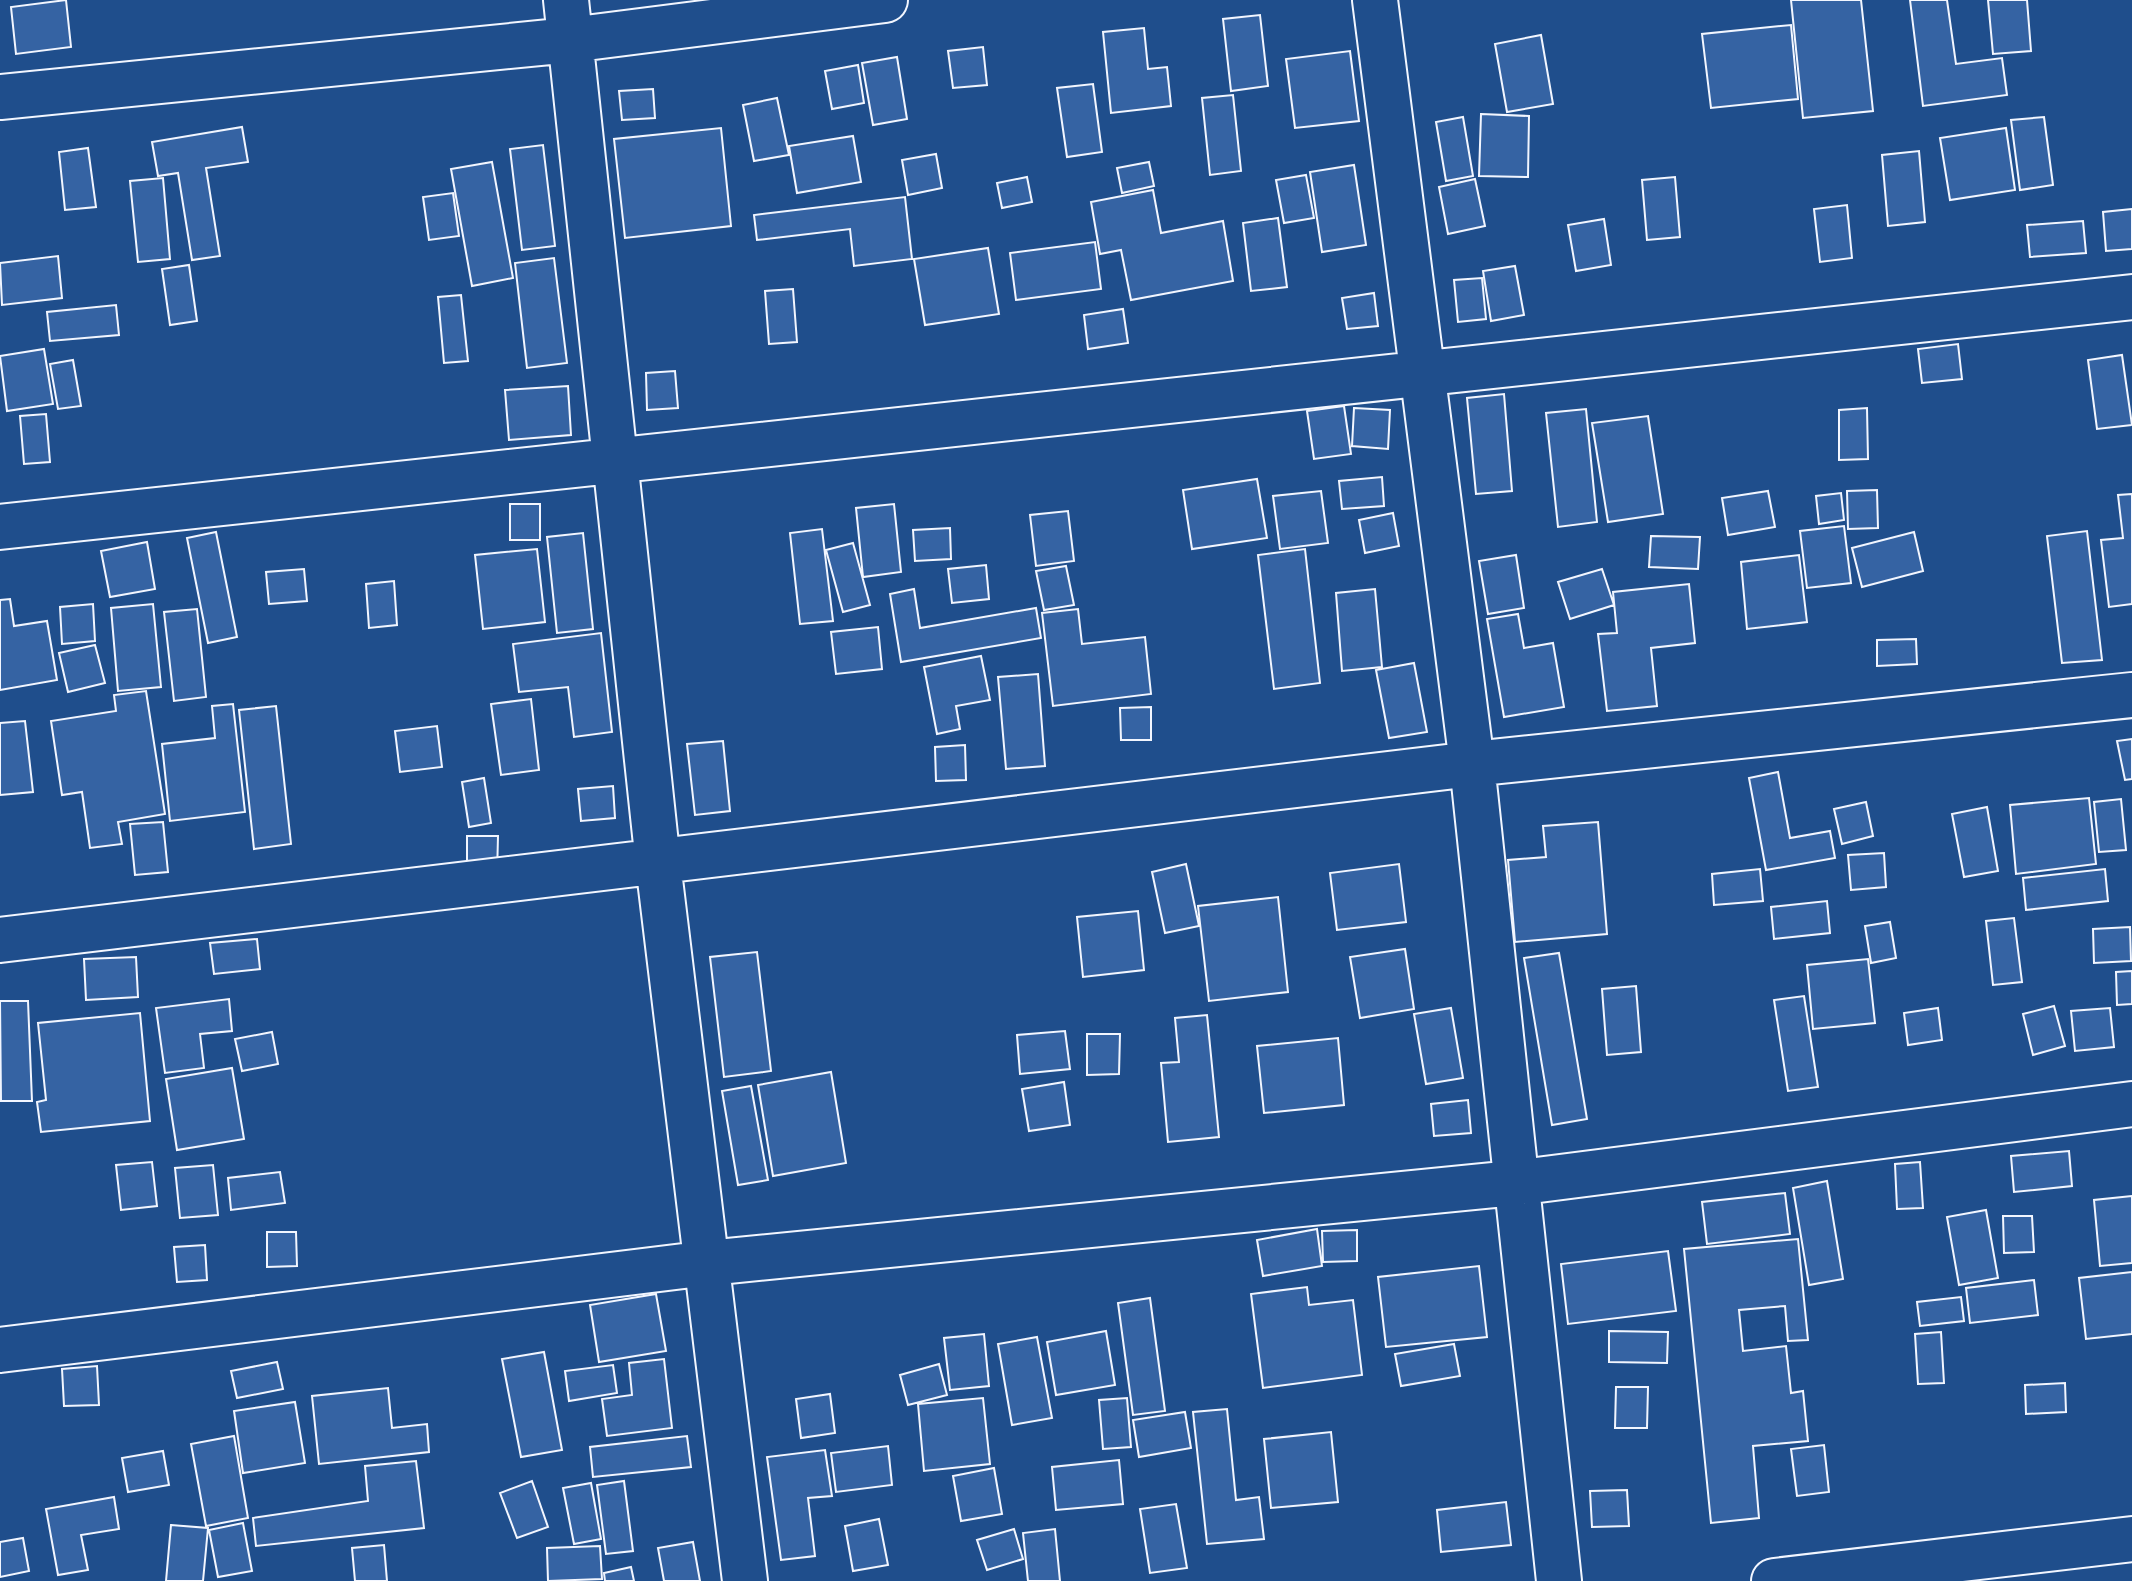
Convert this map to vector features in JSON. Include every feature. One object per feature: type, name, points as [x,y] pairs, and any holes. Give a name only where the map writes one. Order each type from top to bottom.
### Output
[{"type":"street","points":[[0,97],[568,20],[885,0]]},
{"type":"street","points":[[1375,0],[1472,764],[1514,1183],[1559,1581]]},
{"type":"street","points":[[568,20],[658,863],[745,1581]]},
{"type":"street","points":[[0,527],[1423,371],[2132,297]]},
{"type":"street","points":[[0,940],[1472,764],[2132,695]]},
{"type":"street","points":[[0,1350],[708,1263],[1514,1183],[2132,1104]]},
{"type":"street","points":[[1774,1581],[2132,1539]]},
{"type":"building","points":[[66,0],[71,47],[16,54],[11,7]]},
{"type":"building","points":[[1791,0],[1861,0],[1873,111],[1803,118]]},
{"type":"building","points":[[1910,0],[1947,0],[1956,64],[2002,58],[2007,95],[1923,106]]},
{"type":"building","points":[[1988,0],[2027,0],[2031,51],[1993,54]]},
{"type":"building","points":[[1260,15],[1268,86],[1231,91],[1223,19]]},
{"type":"building","points":[[1791,25],[1798,99],[1711,108],[1702,34]]},
{"type":"building","points":[[1144,28],[1148,69],[1167,67],[1171,106],[1111,113],[1103,32]]},
{"type":"building","points":[[1541,35],[1553,104],[1507,112],[1495,44]]},
{"type":"building","points":[[983,47],[987,85],[953,88],[948,51]]},
{"type":"building","points":[[1350,51],[1359,121],[1295,128],[1286,59]]},
{"type":"building","points":[[897,57],[907,119],[873,125],[862,63]]},
{"type":"building","points":[[858,65],[864,103],[832,109],[825,71]]},
{"type":"building","points":[[1093,84],[1102,152],[1067,157],[1057,88]]},
{"type":"building","points":[[653,89],[655,118],[622,120],[619,91]]},
{"type":"building","points":[[1233,95],[1241,171],[1210,175],[1202,98]]},
{"type":"building","points":[[777,98],[789,155],[754,161],[743,105]]},
{"type":"building","points":[[1481,114],[1529,116],[1528,177],[1479,176]]},
{"type":"building","points":[[1463,117],[1473,176],[1446,181],[1436,122]]},
{"type":"building","points":[[2044,117],[2053,185],[2020,190],[2011,120]]},
{"type":"building","points":[[242,127],[248,162],[206,168],[220,256],[192,260],[178,173],[158,176],[152,142]]},
{"type":"building","points":[[721,128],[731,226],[625,238],[614,139]]},
{"type":"building","points":[[2006,128],[2015,190],[1950,200],[1940,138]]},
{"type":"building","points":[[853,136],[861,182],[797,193],[789,146]]},
{"type":"building","points":[[543,145],[555,246],[522,250],[510,149]]},
{"type":"building","points":[[88,148],[96,207],[65,210],[59,152]]},
{"type":"building","points":[[1919,151],[1925,222],[1888,226],[1882,155]]},
{"type":"building","points":[[936,154],[942,188],[908,195],[902,160]]},
{"type":"building","points":[[492,162],[513,278],[472,286],[451,169]]},
{"type":"building","points":[[1149,162],[1154,186],[1122,193],[1117,168]]},
{"type":"building","points":[[1354,165],[1366,245],[1322,252],[1310,172]]},
{"type":"building","points":[[1306,175],[1314,218],[1284,223],[1276,180]]},
{"type":"building","points":[[1027,177],[1032,202],[1002,208],[997,183]]},
{"type":"building","points":[[1675,177],[1680,237],[1647,240],[1642,180]]},
{"type":"building","points":[[163,178],[170,259],[138,262],[130,181]]},
{"type":"building","points":[[1475,179],[1485,226],[1448,234],[1439,187]]},
{"type":"building","points":[[1153,190],[1161,233],[1223,221],[1233,281],[1131,300],[1121,250],[1100,254],[1091,202]]},
{"type":"building","points":[[453,193],[459,236],[429,240],[423,197]]},
{"type":"building","points":[[905,197],[912,259],[854,266],[850,229],[757,240],[754,215]]},
{"type":"building","points":[[1847,205],[1852,258],[1820,262],[1814,209]]},
{"type":"building","points":[[2132,209],[2132,249],[2106,251],[2103,212]]},
{"type":"building","points":[[1278,218],[1287,287],[1251,291],[1243,223]]},
{"type":"building","points":[[1604,219],[1611,265],[1576,271],[1568,225]]},
{"type":"building","points":[[2083,221],[2086,253],[2030,257],[2027,225]]},
{"type":"building","points":[[1095,242],[1101,289],[1016,300],[1010,253]]},
{"type":"building","points":[[988,248],[999,314],[925,325],[914,259]]},
{"type":"building","points":[[58,256],[62,298],[2,305],[0,263]]},
{"type":"building","points":[[554,258],[567,363],[527,368],[515,263]]},
{"type":"building","points":[[189,265],[197,321],[170,325],[162,269]]},
{"type":"building","points":[[1515,266],[1524,315],[1491,321],[1483,271]]},
{"type":"building","points":[[1482,278],[1486,319],[1458,322],[1454,280]]},
{"type":"building","points":[[793,289],[797,342],[769,344],[765,291]]},
{"type":"building","points":[[1374,293],[1378,326],[1347,329],[1342,298]]},
{"type":"building","points":[[461,295],[468,361],[444,363],[438,297]]},
{"type":"building","points":[[116,305],[119,335],[50,341],[47,312]]},
{"type":"building","points":[[1123,309],[1128,343],[1088,349],[1084,315]]},
{"type":"building","points":[[1958,344],[1962,379],[1922,383],[1918,349]]},
{"type":"building","points":[[44,349],[53,404],[7,411],[0,356]]},
{"type":"building","points":[[2122,355],[2132,425],[2097,429],[2088,360]]},
{"type":"building","points":[[73,360],[81,406],[58,409],[50,364]]},
{"type":"building","points":[[675,371],[678,408],[647,410],[646,373]]},
{"type":"building","points":[[568,386],[571,435],[509,440],[505,390]]},
{"type":"building","points":[[1504,394],[1512,491],[1476,494],[1467,398]]},
{"type":"building","points":[[1344,406],[1351,454],[1314,459],[1307,411]]},
{"type":"building","points":[[1354,408],[1390,410],[1388,449],[1352,446]]},
{"type":"building","points":[[1867,408],[1868,459],[1839,460],[1839,410]]},
{"type":"building","points":[[1586,409],[1597,522],[1558,527],[1546,413]]},
{"type":"building","points":[[46,414],[50,462],[24,464],[20,416]]},
{"type":"building","points":[[1648,416],[1663,514],[1608,522],[1592,423]]},
{"type":"building","points":[[1382,477],[1384,506],[1342,509],[1339,481]]},
{"type":"building","points":[[1257,479],[1267,538],[1192,549],[1183,490]]},
{"type":"building","points":[[1877,490],[1878,528],[1848,529],[1847,491]]},
{"type":"building","points":[[1321,491],[1328,543],[1280,549],[1273,496]]},
{"type":"building","points":[[1768,491],[1775,527],[1728,535],[1722,498]]},
{"type":"building","points":[[1841,493],[1844,520],[1819,524],[1816,496]]},
{"type":"building","points":[[2132,494],[2132,604],[2109,607],[2101,540],[2123,538],[2118,495]]},
{"type":"building","points":[[510,504],[540,504],[540,540],[510,540]]},
{"type":"building","points":[[894,504],[901,572],[863,577],[856,508]]},
{"type":"building","points":[[1068,511],[1074,561],[1036,566],[1030,515]]},
{"type":"building","points":[[1393,513],[1399,546],[1365,553],[1359,520]]},
{"type":"building","points":[[1844,526],[1851,583],[1807,588],[1800,531]]},
{"type":"building","points":[[950,528],[951,559],[915,561],[913,530]]},
{"type":"building","points":[[822,529],[833,621],[800,624],[790,533]]},
{"type":"building","points":[[2087,531],[2102,660],[2062,663],[2047,536]]},
{"type":"building","points":[[216,532],[237,637],[208,643],[187,538]]},
{"type":"building","points":[[1914,532],[1923,571],[1862,587],[1852,548]]},
{"type":"building","points":[[583,533],[593,629],[557,633],[547,537]]},
{"type":"building","points":[[1651,536],[1700,537],[1698,569],[1649,567]]},
{"type":"building","points":[[147,542],[155,589],[110,597],[101,551]]},
{"type":"building","points":[[853,543],[870,605],[843,612],[826,550]]},
{"type":"building","points":[[537,549],[545,622],[483,629],[475,555]]},
{"type":"building","points":[[1305,549],[1320,683],[1274,689],[1258,555]]},
{"type":"building","points":[[1516,555],[1524,608],[1488,614],[1479,561]]},
{"type":"building","points":[[1799,555],[1807,622],[1747,629],[1741,562]]},
{"type":"building","points":[[986,565],[989,599],[952,603],[948,569]]},
{"type":"building","points":[[1066,566],[1074,605],[1044,610],[1036,571]]},
{"type":"building","points":[[304,569],[307,601],[269,604],[266,572]]},
{"type":"building","points":[[1602,569],[1614,605],[1570,619],[1558,582]]},
{"type":"building","points":[[394,581],[397,625],[369,628],[366,584]]},
{"type":"building","points":[[1689,584],[1695,643],[1651,648],[1657,706],[1607,711],[1598,634],[1617,633],[1613,592]]},
{"type":"building","points":[[914,589],[920,628],[1036,608],[1041,638],[901,662],[890,594]]},
{"type":"building","points":[[1375,589],[1382,667],[1342,671],[1336,593]]},
{"type":"building","points":[[10,599],[14,626],[47,621],[57,680],[0,690],[0,600]]},
{"type":"building","points":[[93,604],[95,641],[62,644],[60,607]]},
{"type":"building","points":[[153,604],[161,687],[118,691],[111,608]]},
{"type":"building","points":[[197,609],[206,697],[174,701],[164,612]]},
{"type":"building","points":[[1078,609],[1082,644],[1145,637],[1151,694],[1053,706],[1042,613]]},
{"type":"building","points":[[1518,614],[1524,648],[1553,643],[1564,707],[1504,717],[1487,619]]},
{"type":"building","points":[[878,627],[882,669],[836,674],[831,632]]},
{"type":"building","points":[[601,633],[612,732],[574,737],[568,687],[519,692],[513,644]]},
{"type":"building","points":[[1916,639],[1917,664],[1877,666],[1877,640]]},
{"type":"building","points":[[95,645],[105,683],[68,692],[59,653]]},
{"type":"building","points":[[981,656],[990,700],[956,706],[960,729],[937,734],[924,667]]},
{"type":"building","points":[[1414,663],[1427,732],[1389,738],[1376,670]]},
{"type":"building","points":[[1038,674],[1045,766],[1006,769],[998,677]]},
{"type":"building","points":[[146,691],[165,814],[118,822],[122,844],[90,848],[82,792],[62,795],[51,721],[116,711],[114,695]]},
{"type":"building","points":[[531,699],[539,770],[501,775],[491,704]]},
{"type":"building","points":[[233,704],[245,812],[170,821],[162,744],[215,738],[212,706]]},
{"type":"building","points":[[276,706],[291,844],[254,849],[239,710]]},
{"type":"building","points":[[1151,707],[1151,740],[1121,740],[1120,708]]},
{"type":"building","points":[[25,721],[33,792],[0,795],[0,723]]},
{"type":"building","points":[[437,726],[442,767],[400,772],[395,731]]},
{"type":"building","points":[[2132,739],[2132,779],[2125,780],[2117,741]]},
{"type":"building","points":[[723,741],[730,811],[695,815],[687,744]]},
{"type":"building","points":[[965,745],[966,780],[936,781],[935,747]]},
{"type":"building","points":[[1778,772],[1790,838],[1830,831],[1835,858],[1766,870],[1749,778]]},
{"type":"building","points":[[484,778],[491,823],[469,827],[462,782]]},
{"type":"building","points":[[613,786],[615,818],[581,821],[578,789]]},
{"type":"building","points":[[2089,798],[2096,864],[2016,874],[2010,805]]},
{"type":"building","points":[[2121,799],[2126,850],[2099,852],[2094,802]]},
{"type":"building","points":[[1866,802],[1873,836],[1842,844],[1834,809]]},
{"type":"building","points":[[1987,807],[1998,871],[1964,877],[1952,814]]},
{"type":"building","points":[[163,822],[168,872],[135,875],[130,824]]},
{"type":"building","points":[[1598,822],[1607,934],[1515,942],[1508,860],[1546,857],[1543,826]]},
{"type":"building","points":[[467,836],[498,836],[497,876],[467,876]]},
{"type":"building","points":[[1884,853],[1886,887],[1851,890],[1848,855]]},
{"type":"building","points":[[1186,864],[1199,926],[1165,933],[1152,872]]},
{"type":"building","points":[[1399,864],[1406,922],[1337,930],[1330,873]]},
{"type":"building","points":[[1760,869],[1763,901],[1714,905],[1712,874]]},
{"type":"building","points":[[2105,869],[2108,901],[2026,910],[2023,878]]},
{"type":"building","points":[[1278,897],[1288,992],[1209,1001],[1198,906]]},
{"type":"building","points":[[1827,901],[1830,933],[1774,939],[1771,907]]},
{"type":"building","points":[[1138,911],[1144,970],[1083,977],[1077,917]]},
{"type":"building","points":[[2014,918],[2022,982],[1993,985],[1986,921]]},
{"type":"building","points":[[1890,922],[1896,958],[1871,963],[1865,926]]},
{"type":"building","points":[[2130,927],[2131,961],[2094,963],[2093,929]]},
{"type":"building","points":[[257,939],[260,969],[214,974],[210,943]]},
{"type":"building","points":[[1405,949],[1414,1009],[1360,1018],[1350,957]]},
{"type":"building","points":[[757,952],[771,1071],[724,1077],[710,957]]},
{"type":"building","points":[[1559,953],[1587,1119],[1552,1125],[1524,958]]},
{"type":"building","points":[[136,957],[138,997],[86,1000],[84,959]]},
{"type":"building","points":[[1868,959],[1875,1023],[1813,1029],[1807,965]]},
{"type":"building","points":[[2132,971],[2132,1004],[2117,1005],[2116,972]]},
{"type":"building","points":[[1636,986],[1641,1052],[1607,1055],[1602,989]]},
{"type":"building","points":[[1804,996],[1818,1087],[1788,1091],[1774,1000]]},
{"type":"building","points":[[229,999],[232,1031],[200,1034],[204,1068],[165,1073],[156,1008]]},
{"type":"building","points":[[0,1001],[28,1001],[32,1101],[1,1101]]},
{"type":"building","points":[[2054,1006],[2065,1046],[2033,1055],[2023,1014]]},
{"type":"building","points":[[1451,1008],[1463,1078],[1426,1084],[1414,1014]]},
{"type":"building","points":[[1938,1008],[1942,1040],[1908,1045],[1904,1013]]},
{"type":"building","points":[[2110,1008],[2114,1047],[2075,1051],[2071,1011]]},
{"type":"building","points":[[140,1013],[150,1121],[41,1132],[37,1102],[46,1100],[38,1023]]},
{"type":"building","points":[[1207,1015],[1219,1137],[1168,1142],[1161,1063],[1179,1062],[1175,1018]]},
{"type":"building","points":[[1065,1031],[1070,1069],[1020,1074],[1017,1035]]},
{"type":"building","points":[[272,1032],[278,1064],[242,1071],[235,1039]]},
{"type":"building","points":[[1087,1034],[1120,1034],[1119,1074],[1087,1075]]},
{"type":"building","points":[[1338,1038],[1344,1105],[1264,1113],[1257,1046]]},
{"type":"building","points":[[232,1068],[244,1139],[177,1150],[166,1079]]},
{"type":"building","points":[[831,1072],[846,1163],[773,1176],[758,1085]]},
{"type":"building","points":[[1064,1082],[1070,1125],[1029,1131],[1022,1089]]},
{"type":"building","points":[[751,1086],[768,1180],[738,1185],[722,1091]]},
{"type":"building","points":[[1468,1100],[1471,1133],[1434,1136],[1431,1104]]},
{"type":"building","points":[[2069,1151],[2072,1186],[2014,1192],[2011,1156]]},
{"type":"building","points":[[152,1162],[157,1206],[121,1210],[116,1165]]},
{"type":"building","points":[[1920,1162],[1923,1208],[1897,1209],[1895,1164]]},
{"type":"building","points":[[213,1165],[218,1215],[180,1218],[175,1168]]},
{"type":"building","points":[[280,1172],[285,1203],[231,1210],[228,1178]]},
{"type":"building","points":[[1827,1181],[1843,1279],[1809,1285],[1793,1188]]},
{"type":"building","points":[[1785,1193],[1790,1234],[1707,1244],[1702,1202]]},
{"type":"building","points":[[2132,1196],[2132,1263],[2100,1266],[2094,1200]]},
{"type":"building","points":[[1986,1210],[1998,1278],[1959,1285],[1947,1217]]},
{"type":"building","points":[[2003,1216],[2032,1216],[2034,1252],[2004,1253]]},
{"type":"building","points":[[1317,1229],[1322,1266],[1263,1276],[1257,1240]]},
{"type":"building","points":[[1357,1230],[1357,1261],[1323,1262],[1322,1231]]},
{"type":"building","points":[[267,1232],[296,1232],[297,1266],[267,1267]]},
{"type":"building","points":[[1798,1239],[1808,1340],[1788,1341],[1785,1306],[1739,1310],[1743,1351],[1786,1346],[1791,1393],[1803,1391],[1808,1441],[1753,1446],[1759,1518],[1711,1523],[1684,1249]]},
{"type":"building","points":[[205,1245],[207,1280],[177,1282],[174,1247]]},
{"type":"building","points":[[1668,1251],[1676,1311],[1568,1324],[1561,1264]]},
{"type":"building","points":[[1479,1266],[1487,1337],[1386,1347],[1378,1277]]},
{"type":"building","points":[[2132,1272],[2132,1334],[2086,1339],[2079,1278]]},
{"type":"building","points":[[2034,1280],[2038,1315],[1970,1323],[1966,1288]]},
{"type":"building","points":[[1307,1287],[1309,1305],[1353,1300],[1362,1375],[1263,1388],[1251,1294]]},
{"type":"building","points":[[656,1294],[666,1351],[599,1362],[590,1305]]},
{"type":"building","points":[[1961,1297],[1964,1321],[1920,1326],[1917,1302]]},
{"type":"building","points":[[1150,1298],[1165,1411],[1133,1415],[1118,1303]]},
{"type":"building","points":[[1106,1331],[1115,1385],[1056,1395],[1047,1342]]},
{"type":"building","points":[[1609,1331],[1668,1332],[1667,1363],[1609,1362]]},
{"type":"building","points":[[1941,1332],[1944,1383],[1918,1384],[1915,1334]]},
{"type":"building","points":[[984,1334],[989,1386],[950,1390],[944,1338]]},
{"type":"building","points":[[1037,1337],[1052,1418],[1012,1425],[998,1344]]},
{"type":"building","points":[[1454,1344],[1460,1376],[1401,1386],[1395,1354]]},
{"type":"building","points":[[544,1352],[562,1450],[521,1457],[502,1359]]},
{"type":"building","points":[[664,1359],[672,1428],[607,1436],[602,1399],[632,1395],[629,1363]]},
{"type":"building","points":[[277,1362],[283,1389],[237,1398],[231,1371]]},
{"type":"building","points":[[939,1364],[947,1395],[908,1405],[900,1375]]},
{"type":"building","points":[[613,1365],[617,1393],[569,1401],[565,1371]]},
{"type":"building","points":[[97,1366],[99,1405],[64,1406],[62,1369]]},
{"type":"building","points":[[2065,1383],[2066,1412],[2026,1414],[2025,1385]]},
{"type":"building","points":[[1616,1387],[1648,1387],[1647,1428],[1615,1428]]},
{"type":"building","points":[[388,1388],[392,1428],[427,1424],[429,1452],[319,1464],[312,1396]]},
{"type":"building","points":[[830,1394],[835,1433],[801,1438],[796,1399]]},
{"type":"building","points":[[983,1398],[990,1464],[924,1471],[918,1404]]},
{"type":"building","points":[[1127,1398],[1131,1447],[1103,1449],[1099,1400]]},
{"type":"building","points":[[295,1402],[305,1463],[243,1473],[234,1411]]},
{"type":"building","points":[[1227,1409],[1236,1500],[1259,1497],[1264,1539],[1207,1544],[1193,1412]]},
{"type":"building","points":[[1185,1412],[1191,1448],[1139,1457],[1133,1420]]},
{"type":"building","points":[[1331,1432],[1338,1502],[1271,1508],[1264,1439]]},
{"type":"building","points":[[234,1436],[248,1518],[206,1526],[191,1444]]},
{"type":"building","points":[[687,1436],[691,1467],[593,1477],[590,1447]]},
{"type":"building","points":[[1824,1445],[1829,1492],[1797,1496],[1791,1449]]},
{"type":"building","points":[[888,1446],[892,1485],[836,1492],[831,1453]]},
{"type":"building","points":[[825,1450],[832,1496],[808,1498],[815,1556],[781,1560],[767,1457]]},
{"type":"building","points":[[163,1451],[169,1485],[128,1492],[122,1458]]},
{"type":"building","points":[[1119,1460],[1123,1504],[1056,1510],[1052,1467]]},
{"type":"building","points":[[416,1461],[424,1528],[256,1546],[253,1518],[368,1501],[365,1466]]},
{"type":"building","points":[[994,1468],[1002,1514],[961,1521],[953,1476]]},
{"type":"building","points":[[532,1481],[548,1527],[517,1538],[500,1493]]},
{"type":"building","points":[[624,1481],[633,1551],[606,1554],[597,1485]]},
{"type":"building","points":[[591,1483],[601,1539],[574,1544],[563,1488]]},
{"type":"building","points":[[1627,1490],[1629,1526],[1592,1527],[1590,1491]]},
{"type":"building","points":[[114,1497],[119,1529],[81,1535],[88,1570],[58,1575],[46,1509]]},
{"type":"building","points":[[1506,1502],[1511,1545],[1441,1552],[1437,1510]]},
{"type":"building","points":[[1176,1504],[1187,1568],[1150,1573],[1140,1509]]},
{"type":"building","points":[[879,1519],[888,1565],[853,1571],[845,1526]]},
{"type":"building","points":[[243,1523],[252,1571],[218,1577],[209,1530]]},
{"type":"building","points":[[171,1525],[208,1528],[203,1581],[166,1581]]},
{"type":"building","points":[[1014,1529],[1023,1559],[987,1570],[977,1540]]},
{"type":"building","points":[[1055,1529],[1060,1581],[1028,1581],[1023,1533]]},
{"type":"building","points":[[23,1538],[29,1571],[0,1577],[0,1542]]},
{"type":"building","points":[[693,1542],[700,1581],[664,1581],[658,1548]]},
{"type":"building","points":[[384,1545],[387,1581],[355,1581],[352,1548]]},
{"type":"building","points":[[600,1546],[602,1579],[548,1581],[547,1548]]},
{"type":"building","points":[[631,1567],[634,1581],[605,1581],[604,1573]]}]
